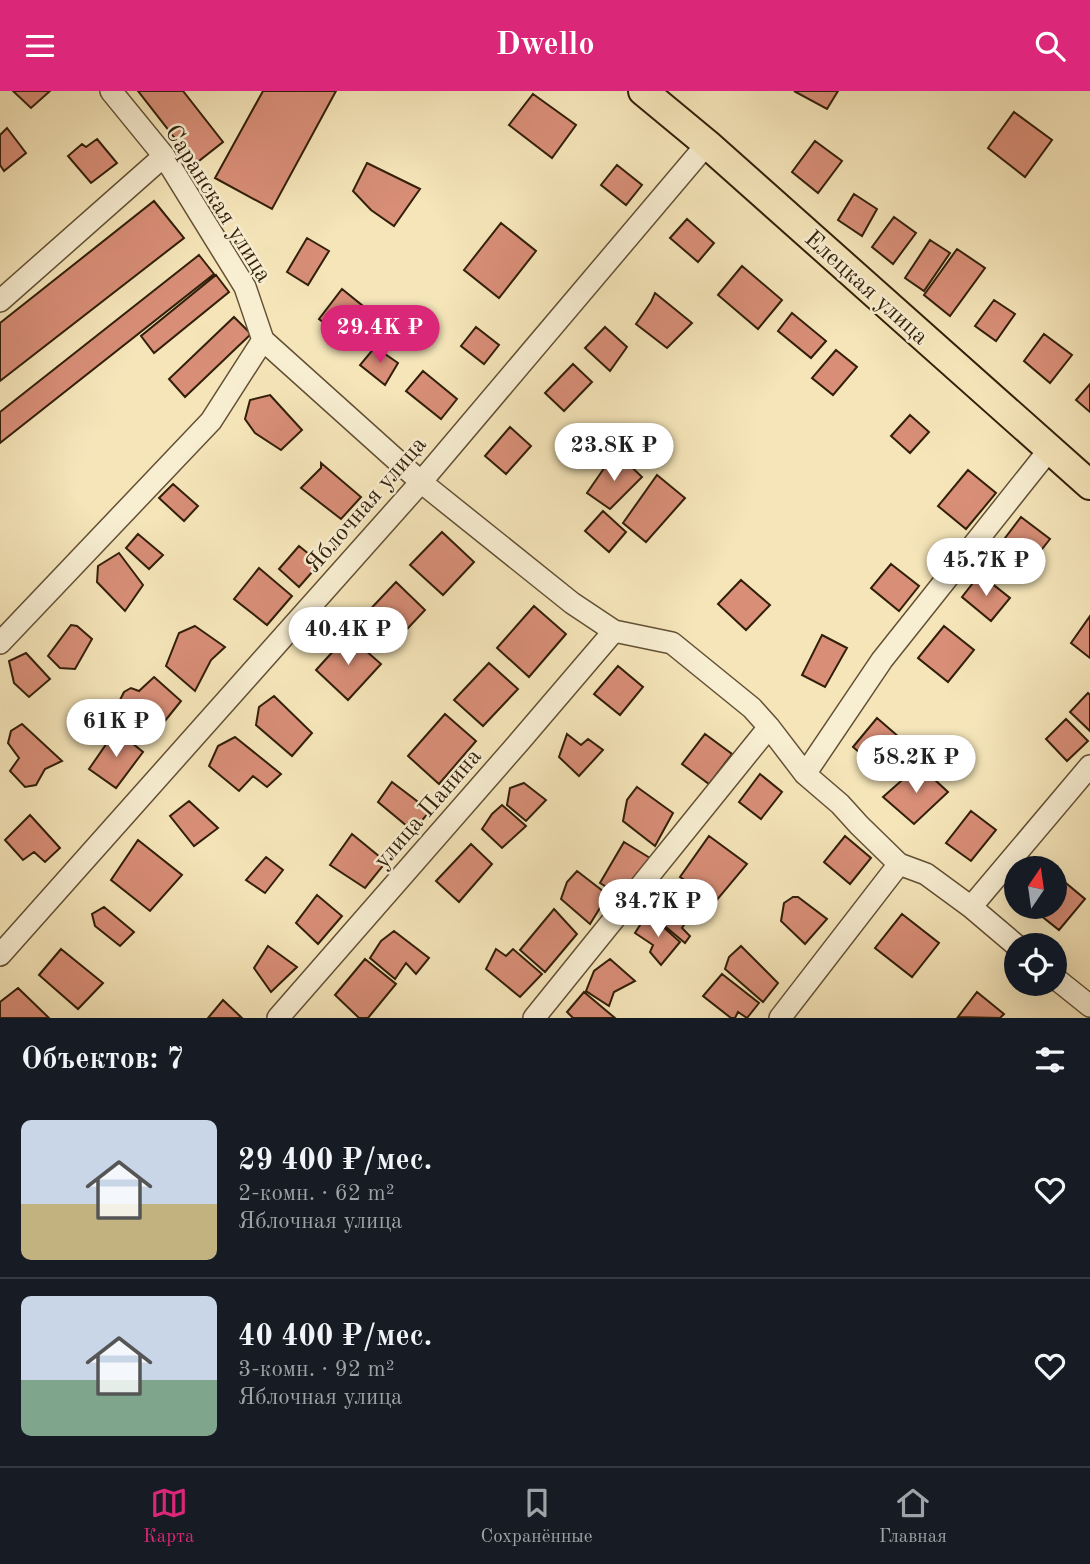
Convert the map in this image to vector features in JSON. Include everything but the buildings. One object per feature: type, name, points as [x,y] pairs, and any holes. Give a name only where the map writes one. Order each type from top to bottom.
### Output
[{"type":"main road","name":"Елецкая улица","points":[[643,91],[707,144],[1090,485]]},
{"type":"street","name":"Саранская улица","points":[[111,91],[164,156],[244,287],[263,340],[421,482],[572,603],[614,631],[671,643],[752,708],[806,774],[899,864],[926,874],[1004,935]]},
{"type":"street","name":"Яблочная улица","points":[[0,955],[421,482],[707,144]]},
{"type":"street","points":[[0,301],[164,156]]},
{"type":"street","points":[[0,643],[211,421],[263,340]]},
{"type":"street","points":[[806,774],[882,660],[1049,450]]},
{"type":"street","name":"улица Панина","points":[[278,1018],[614,631]]},
{"type":"street","points":[[534,1018],[769,727]]},
{"type":"street","points":[[971,908],[1090,766]]},
{"type":"street","points":[[780,1018],[899,864]]},
{"type":"street","points":[[1067,988],[1090,1006]]}]
